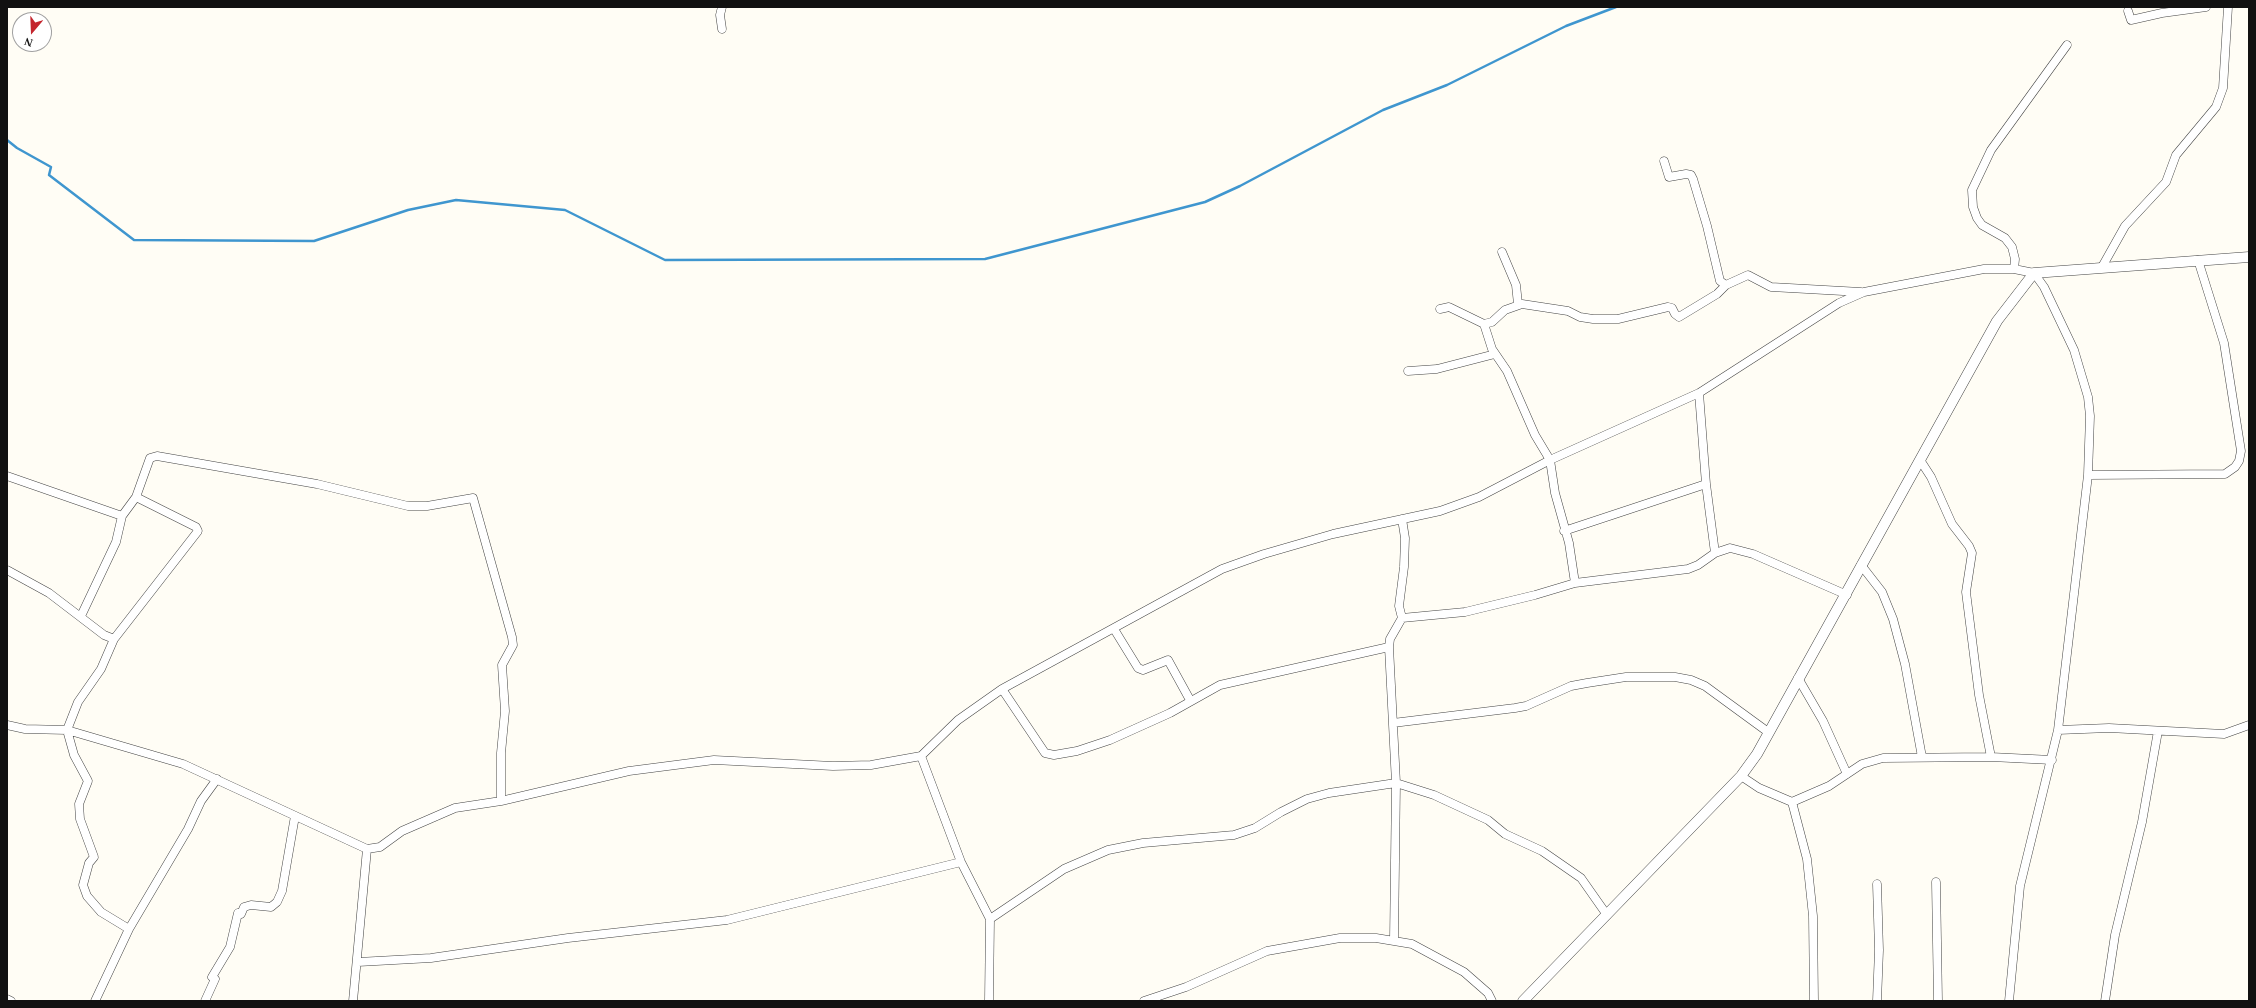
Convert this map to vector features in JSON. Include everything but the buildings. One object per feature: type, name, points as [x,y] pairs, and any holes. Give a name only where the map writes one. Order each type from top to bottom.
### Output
[{"type":"street","points":[[722,7],[720,15],[722,29]]},
{"type":"street","points":[[2128,11],[2131,20],[2156,10],[2206,7]]},
{"type":"street","points":[[2102,267],[2126,226],[2166,182],[2176,155],[2216,107],[2223,88],[2228,7]]},
{"type":"street","points":[[2014,270],[2015,259],[2012,247],[2005,238],[1982,225],[1977,218],[1973,208],[1972,190],[1991,150],[2067,45]]},
{"type":"street","points":[[1664,161],[1669,177],[1686,174],[1690,175],[1693,179],[1707,226],[1720,281],[1726,285]]},
{"type":"street","points":[[1502,252],[1516,286],[1518,304]]},
{"type":"street","points":[[7,725],[25,729],[67,730],[183,764],[367,849],[380,847],[402,831],[455,808],[500,801],[629,771],[714,760],[833,766],[871,765],[921,756],[958,720],[1002,689],[1222,569],[1325,536],[1440,511],[1479,497],[1550,460],[1699,393],[1839,303],[1864,292],[1984,269],[2014,270],[2034,273],[2249,257]]},
{"type":"street","points":[[2088,475],[2225,474],[2236,467],[2242,451],[2224,343],[2198,260]]},
{"type":"street","points":[[2009,1001],[2020,886],[2052,760],[2058,730],[2088,475],[2090,416],[2088,396],[2083,376],[2074,350],[2044,287],[2034,273]]},
{"type":"street","points":[[1523,1001],[1741,776],[1757,754],[1798,678],[1847,595],[1861,565],[1997,321],[2034,273]]},
{"type":"street","points":[[1440,310],[1449,307],[1484,324],[1492,322],[1505,310],[1518,304],[1568,311],[1580,317],[1608,320],[1668,307],[1672,308],[1675,314],[1679,316],[1716,294],[1726,285],[1748,276],[1771,287],[1864,292]]},
{"type":"street","points":[[1484,324],[1488,340],[1495,354],[1507,371],[1535,435],[1550,460],[1555,493],[1564,531],[1569,543],[1575,583]]},
{"type":"street","points":[[1408,371],[1437,369],[1495,354]]},
{"type":"street","points":[[1699,393],[1706,484],[1715,553]]},
{"type":"street","points":[[81,616],[116,542],[122,516],[136,497],[150,458],[157,456],[317,484],[408,506],[427,506],[469,497],[475,499],[513,645],[502,665],[505,711],[501,753],[500,801]]},
{"type":"street","points":[[1920,460],[1932,477],[1952,524],[1969,546],[1972,553],[1966,592],[1979,695],[1991,757]]},
{"type":"street","points":[[7,476],[122,516]]},
{"type":"street","points":[[1564,531],[1706,484]]},
{"type":"street","points":[[129,929],[101,912],[86,896],[83,885],[89,863],[94,857],[80,819],[79,804],[88,781],[74,755],[67,730],[78,702],[101,669],[114,639],[198,531],[196,527],[136,497]]},
{"type":"street","points":[[1394,940],[1396,783],[1390,639],[1402,618],[1399,606],[1404,567],[1405,538],[1402,519]]},
{"type":"street","points":[[1402,618],[1465,612],[1529,597],[1575,583],[1688,570],[1715,553],[1730,548],[1753,554],[1847,595]]},
{"type":"street","points":[[1861,565],[1882,592],[1893,619],[1905,664],[1922,757]]},
{"type":"street","points":[[7,570],[49,593],[104,635],[114,639]]},
{"type":"street","points":[[1114,628],[1138,668],[1142,670],[1168,660],[1190,700]]},
{"type":"street","points":[[1002,689],[1045,753],[1054,756],[1077,751],[1110,740],[1170,713],[1190,700],[1220,685],[1390,647]]},
{"type":"street","points":[[1393,723],[1526,706],[1571,686],[1587,683],[1626,678],[1675,677],[1691,680],[1705,686],[1768,732]]},
{"type":"street","points":[[1798,678],[1823,721],[1848,774]]},
{"type":"street","points":[[2058,730],[2108,728],[2224,734],[2249,725]]},
{"type":"street","points":[[2105,1001],[2115,934],[2140,830],[2158,731]]},
{"type":"street","points":[[921,756],[961,862],[990,919],[990,1001]]},
{"type":"street","points":[[1741,776],[1759,788],[1792,802],[1829,786],[1872,760],[1922,757],[1991,757],[2052,760]]},
{"type":"street","points":[[95,1001],[129,929],[188,829],[201,801],[217,779]]},
{"type":"street","points":[[990,919],[1064,869],[1108,850],[1143,843],[1234,836],[1255,828],[1306,799],[1329,793],[1396,783],[1434,795],[1488,820],[1505,834],[1542,850],[1581,878],[1607,916]]},
{"type":"street","points":[[1792,802],[1807,859],[1813,916],[1814,1001]]},
{"type":"street","points":[[205,1001],[215,979],[212,978],[230,947],[238,913],[241,914],[244,907],[251,905],[271,907],[277,902],[282,892],[295,816]]},
{"type":"street","points":[[353,1001],[358,962],[367,849]]},
{"type":"street","points":[[358,962],[431,958],[568,938],[726,920],[961,862]]},
{"type":"street","points":[[1936,882],[1938,1001]]},
{"type":"street","points":[[1877,884],[1879,950],[1877,1001]]},
{"type":"street","points":[[1144,1001],[1186,987],[1267,951],[1340,938],[1394,940],[1412,944],[1464,972],[1488,993],[1492,1001]]},
{"type":"street","points":[[7,999],[11,1001]]},
{"type":"waterway","points":[[7,140],[17,148],[51,167],[49,175],[134,240],[314,241],[408,210],[456,200],[565,210],[665,260],[985,259],[1205,202],[1240,186],[1383,110],[1447,85],[1566,26],[1616,7]]}]
